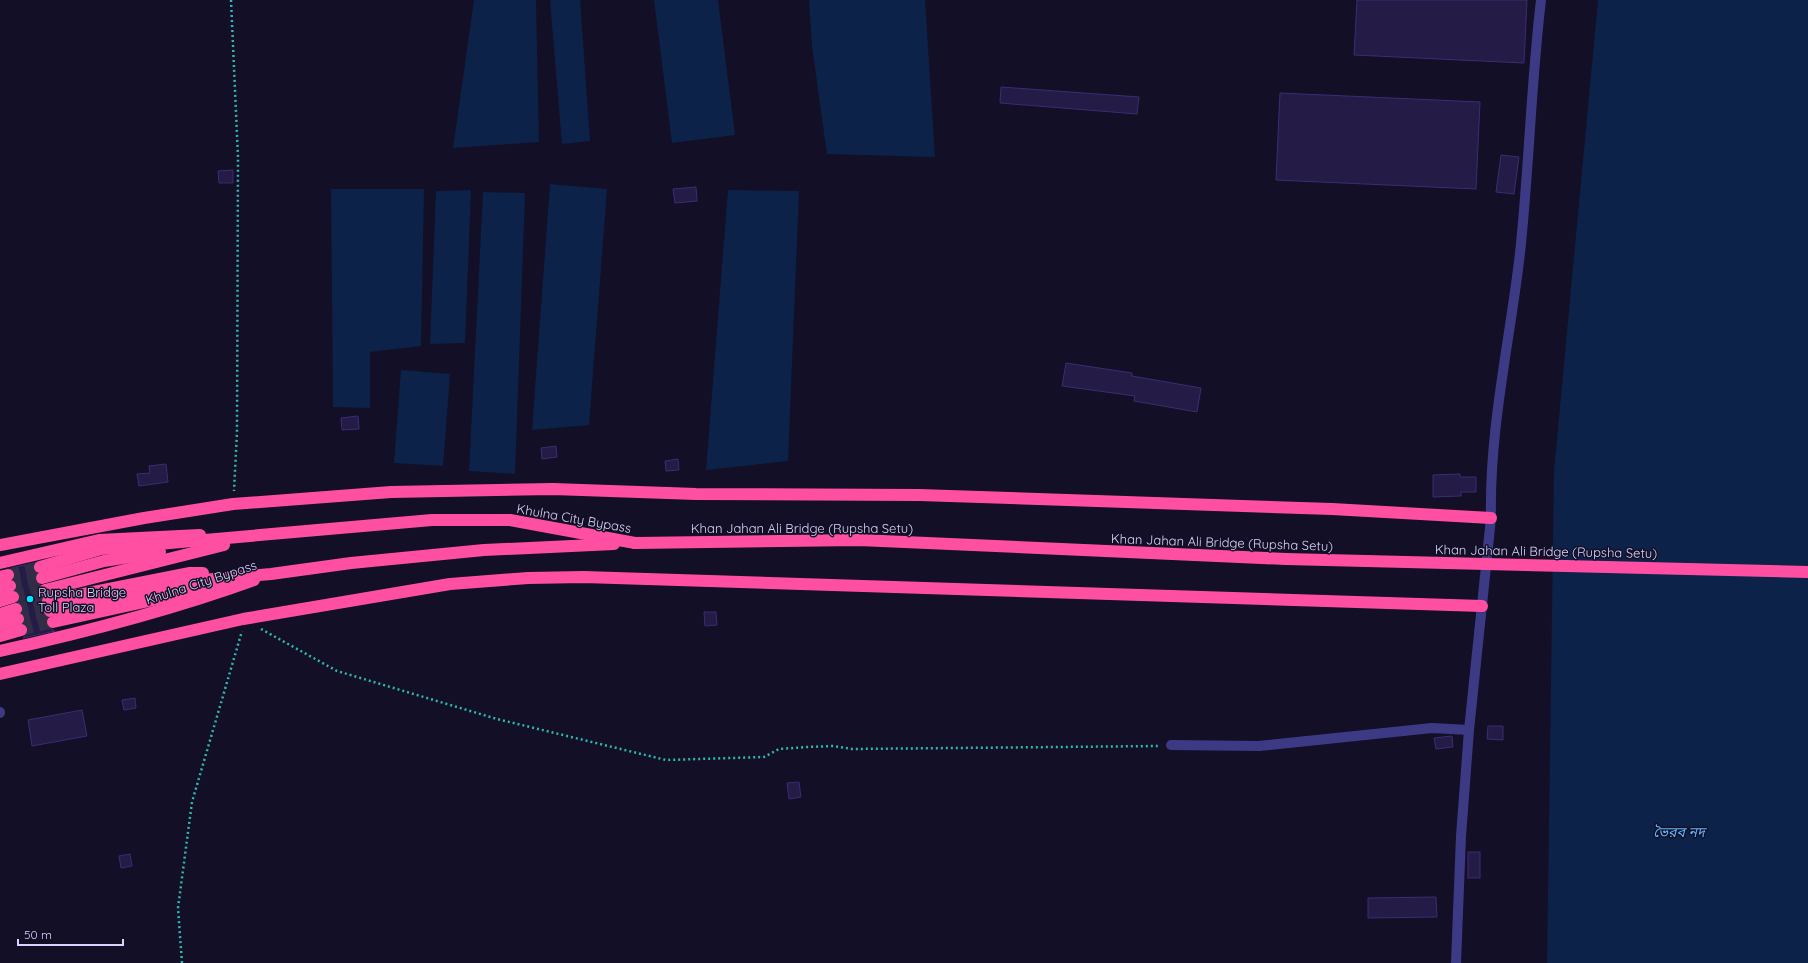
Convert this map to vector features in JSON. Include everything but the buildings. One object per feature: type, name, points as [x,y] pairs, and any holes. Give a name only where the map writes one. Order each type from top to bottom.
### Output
[{"type":"highway","points":[[0,545],[144,518],[233,504],[391,492],[553,489],[696,494],[926,496],[1332,509],[1491,518]]},
{"type":"highway","name":"Khulna City Bypass","points":[[46,595],[101,549],[432,520],[510,520],[635,543]]},
{"type":"highway","name":"Khulna City Bypass","points":[[0,563],[99,540],[180,534],[266,535]]},
{"type":"highway","name":"Khulna City Bypass","points":[[46,595],[266,535]]},
{"type":"highway","name":"Khan Jahan Ali Bridge (Rupsha Setu)","points":[[635,543],[859,540],[1286,559],[1808,572]]},
{"type":"highway","name":"Khulna City Bypass","points":[[46,595],[271,574],[351,563],[484,550],[635,543]]},
{"type":"highway","name":"Khulna City Bypass","points":[[46,595],[190,573],[271,574]]},
{"type":"highway","name":"Khulna City Bypass","points":[[0,651],[64,636],[196,601],[271,574]]},
{"type":"highway","points":[[0,674],[243,619],[450,584],[535,578],[592,578],[1482,606]]},
{"type":"highway","points":[[0,601],[11,598]]},
{"type":"highway","points":[[0,614],[11,598]]},
{"type":"highway","points":[[0,624],[11,598]]},
{"type":"highway","points":[[0,636],[11,598]]},
{"type":"street","points":[[1456,963],[1461,836],[1469,730],[1491,518],[1491,487],[1498,410],[1520,253],[1541,0]]},
{"type":"street","points":[[1171,745],[1259,746],[1432,728],[1469,730]]},
{"type":"path","points":[[231,0],[238,156],[237,432],[233,504]]},
{"type":"path","points":[[243,619],[337,671],[497,719],[666,760],[764,757],[778,749],[833,746],[852,749],[1171,745]]},
{"type":"path","points":[[182,963],[178,908],[192,802],[241,634]]},
{"type":"water","points":[[474,0],[536,0],[539,142],[453,148]]},
{"type":"water","points":[[550,0],[580,0],[590,141],[562,144]]},
{"type":"water","points":[[654,0],[718,0],[735,135],[672,143]]},
{"type":"water","points":[[809,0],[925,0],[935,157],[827,154],[812,47]]},
{"type":"water","name":"ভৈরব নদ","points":[[1598,0],[1808,0],[1808,963],[1547,963],[1554,471]]},
{"type":"water","points":[[550,184],[607,189],[589,425],[532,430]]},
{"type":"water","points":[[331,189],[424,189],[421,346],[370,352],[370,408],[333,407]]},
{"type":"water","points":[[471,190],[465,343],[430,344],[436,191]]},
{"type":"water","points":[[728,190],[799,191],[788,461],[706,470]]},
{"type":"water","points":[[483,192],[525,193],[515,474],[469,471]]},
{"type":"water","points":[[401,370],[450,374],[443,466],[394,463]]},
{"type":"tunnel","points":[[8,575],[40,567]]},
{"type":"tunnel","points":[[10,586],[42,578]]},
{"type":"tunnel","points":[[13,597],[45,590]]},
{"type":"tunnel","points":[[16,609],[48,601]]},
{"type":"tunnel","points":[[18,619],[50,611]]},
{"type":"tunnel","points":[[21,630],[53,622]]},
{"type":"place","name":"Rupsha Bridge Toll Plaza","points":[[30,599]]}]
